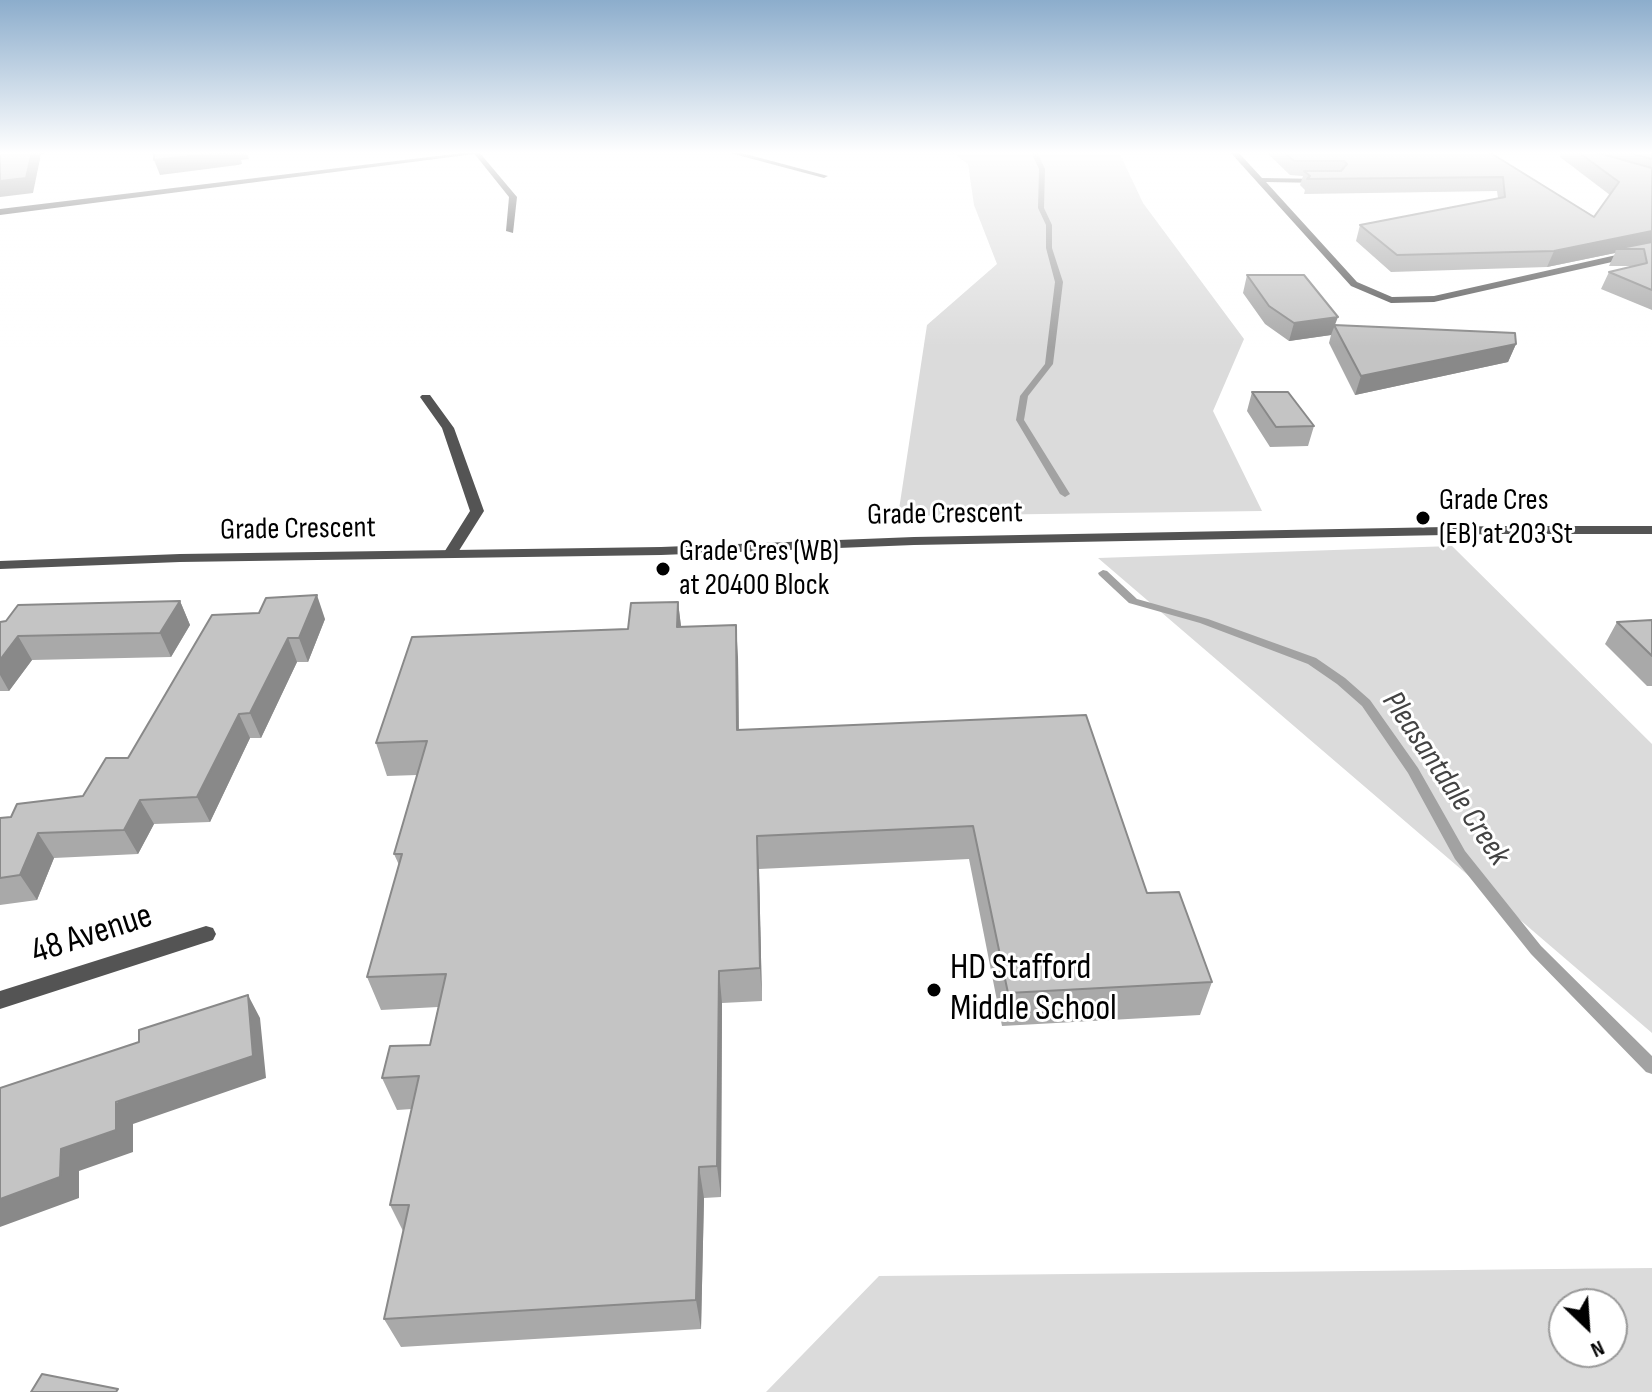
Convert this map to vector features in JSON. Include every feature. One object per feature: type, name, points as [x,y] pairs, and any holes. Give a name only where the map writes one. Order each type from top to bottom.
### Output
[{"type":"street","points":[[510,231],[511,217]]},
{"type":"street","points":[[1294,217],[1354,284],[1391,300],[1434,299],[1652,250]]},
{"type":"street","points":[[1380,312],[1391,300]]},
{"type":"street","points":[[426,397],[448,428],[477,511],[450,554]]},
{"type":"street","name":"Grade Crescent","points":[[0,565],[195,557],[450,554],[1177,536],[1652,530]]},
{"type":"street","name":"48 Avenue","points":[[0,1000],[206,934]]},
{"type":"shaded area","points":[[979,217],[1153,217],[1244,339],[1213,411],[1262,511],[898,516],[927,325],[997,264]]},
{"type":"shaded area","points":[[1452,546],[1652,744],[1652,1033],[1098,558]]},
{"type":"shaded area","points":[[1652,1268],[1652,1392],[766,1392],[879,1276]]},
{"type":"building","points":[[1402,217],[1652,217],[1652,231],[1554,251],[1397,255],[1360,225]]},
{"type":"building","points":[[1652,242],[1652,290],[1609,272],[1647,263],[1644,249],[1616,249]]},
{"type":"building","points":[[1247,275],[1304,275],[1338,317],[1294,323],[1269,306]]},
{"type":"building","points":[[1334,325],[1515,333],[1516,344],[1361,376]]},
{"type":"building","points":[[1252,392],[1288,392],[1314,426],[1276,427]]},
{"type":"building","points":[[317,595],[299,638],[288,638],[250,713],[239,714],[197,797],[140,800],[124,830],[38,833],[20,875],[0,878],[0,818],[11,817],[17,804],[83,796],[106,758],[128,758],[212,615],[259,613],[266,598]]},
{"type":"building","points":[[180,601],[160,633],[18,636],[0,660],[0,622],[6,621],[18,605]]},
{"type":"building","points":[[678,602],[677,627],[736,625],[737,730],[1086,715],[1147,893],[1179,892],[1212,982],[1008,993],[973,826],[757,836],[760,968],[719,971],[717,1166],[699,1167],[696,1300],[384,1319],[409,1205],[390,1205],[419,1076],[382,1078],[390,1046],[430,1045],[446,974],[367,977],[402,854],[394,854],[427,741],[376,743],[412,637],[628,629],[631,603]]},
{"type":"building","points":[[1652,620],[1652,656],[1617,622]]},
{"type":"building","points":[[248,995],[253,1056],[116,1102],[116,1130],[61,1149],[60,1177],[0,1199],[0,1088],[139,1042],[139,1030]]},
{"type":"building","points":[[42,1374],[118,1389],[116,1392],[31,1392]]},
{"type":"waterway","name":"Pleasantdale Creek","points":[[1045,217],[1049,225],[1049,248],[1059,282],[1049,364],[1024,396],[1020,420],[1065,494]]},
{"type":"waterway","name":"Pleasantdale Creek","points":[[1103,573],[1133,601],[1204,621],[1312,661],[1366,703],[1413,771],[1460,855],[1536,950],[1652,1067]]},
{"type":"place","name":"Grade Cres (EB) at 203 St","points":[[1423,518]]},
{"type":"place","name":"Grade Cres (WB) at 20400 Block","points":[[663,569]]},
{"type":"place","name":"HD Stafford Middle School","points":[[934,990]]}]
